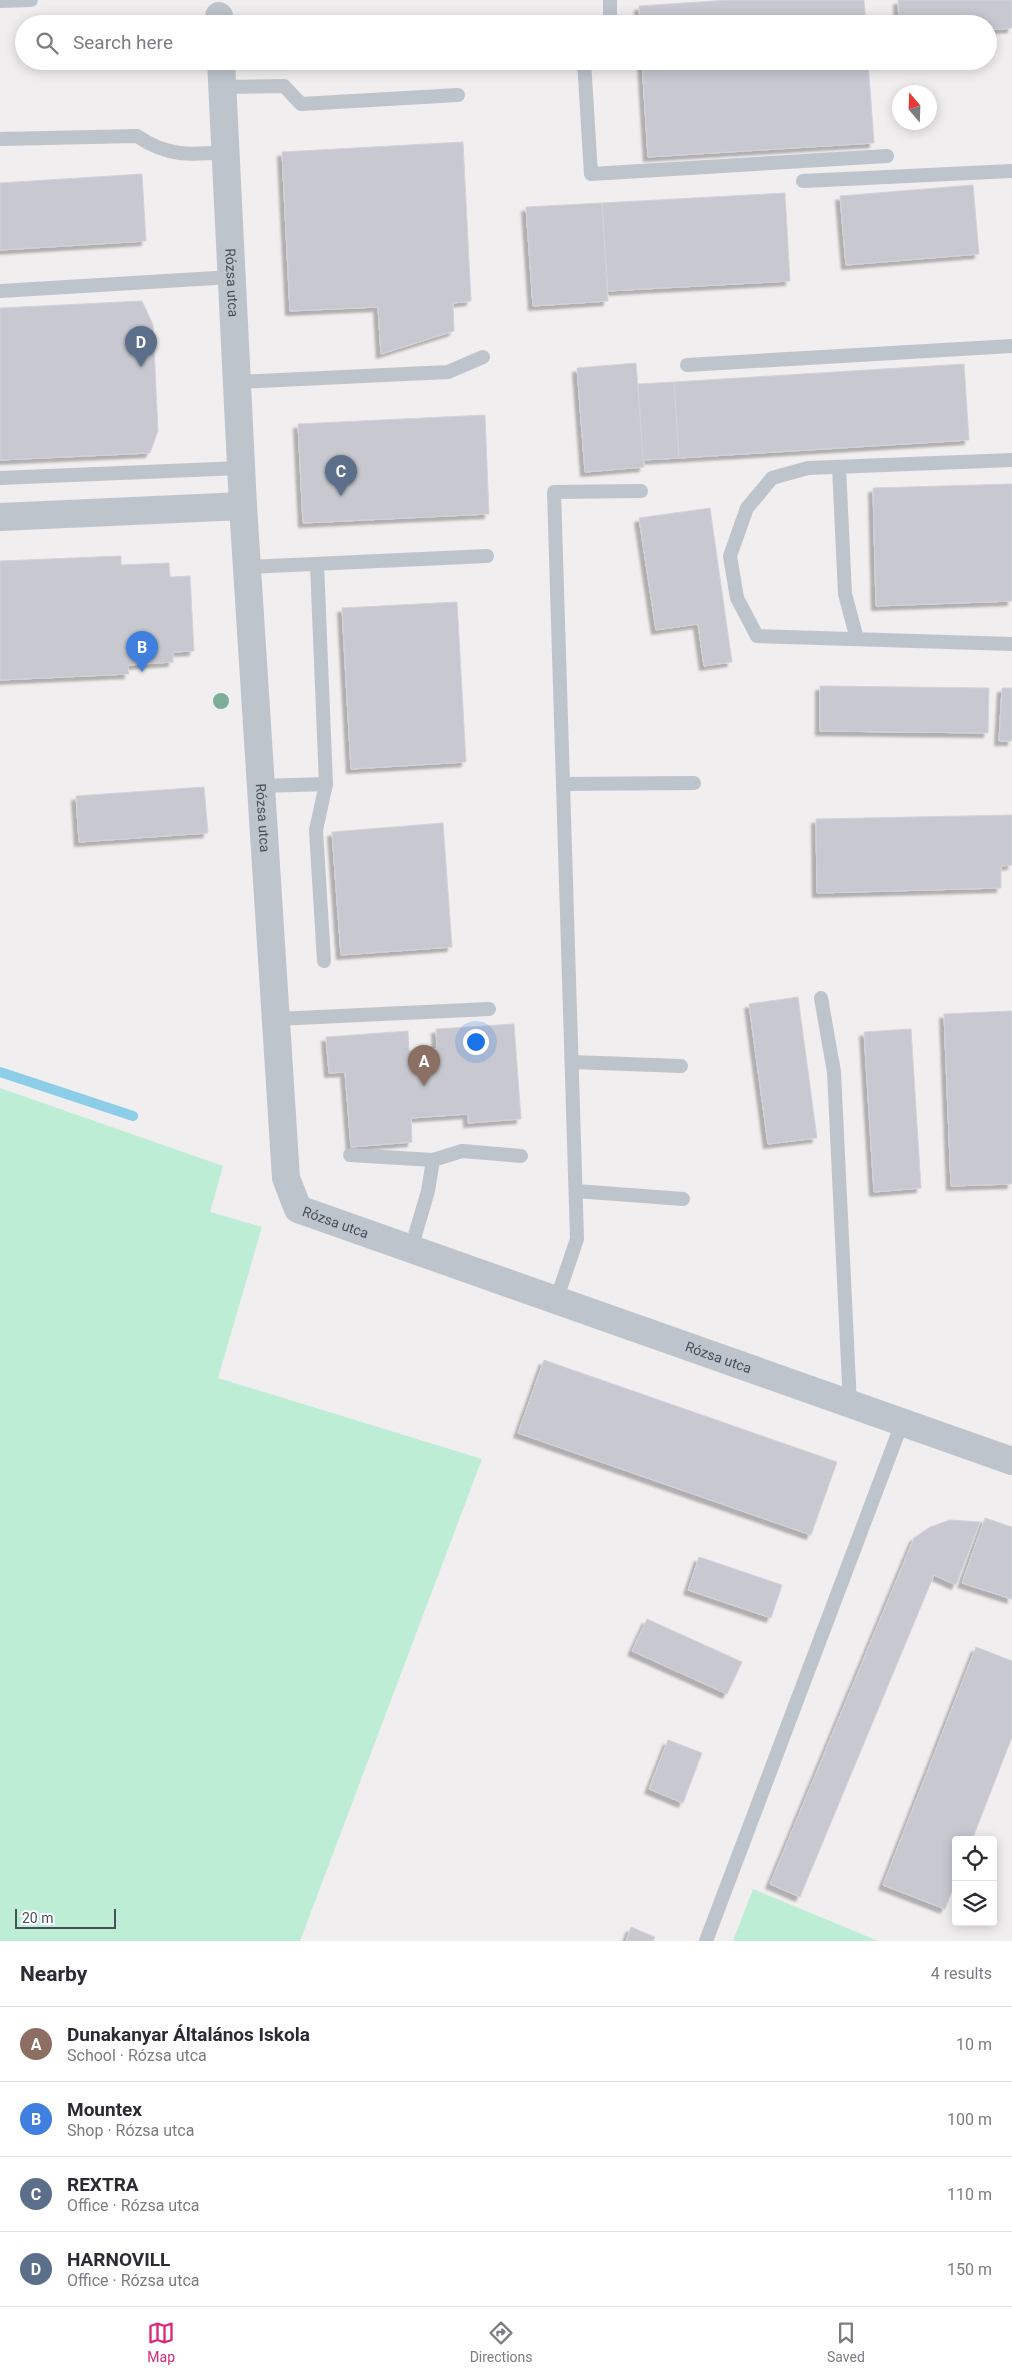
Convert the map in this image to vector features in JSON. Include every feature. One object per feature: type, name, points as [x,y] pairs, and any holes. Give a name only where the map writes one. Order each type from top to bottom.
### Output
[{"type":"street","name":"Rózsa utca","points":[[222,74],[243,506],[286,1178],[298,1208],[1012,1461]]},
{"type":"street","points":[[0,517],[243,506]]},
{"type":"lane","points":[[0,1],[31,0]]},
{"type":"lane","points":[[610,0],[610,15]]},
{"type":"lane","points":[[585,70],[591,174],[887,156]]},
{"type":"lane","points":[[222,74],[284,86],[301,104],[458,95]]},
{"type":"lane","points":[[0,139],[138,136],[156,148],[189,155],[226,152]]},
{"type":"lane","points":[[803,181],[1012,171]]},
{"type":"lane","points":[[0,291],[232,277]]},
{"type":"lane","points":[[687,365],[1012,346]]},
{"type":"lane","points":[[237,382],[448,372],[482,358]]},
{"type":"lane","points":[[1012,460],[808,468],[772,478],[747,508],[730,556],[737,598],[757,636],[1012,644]]},
{"type":"lane","points":[[839,467],[845,594],[857,639]]},
{"type":"lane","points":[[0,478],[241,468]]},
{"type":"lane","points":[[556,1300],[577,1239],[554,492],[642,491]]},
{"type":"lane","points":[[247,568],[487,556]]},
{"type":"lane","points":[[317,564],[326,784],[316,830],[324,961]]},
{"type":"lane","points":[[563,784],[694,783]]},
{"type":"lane","points":[[261,786],[326,784]]},
{"type":"lane","points":[[821,998],[834,1072],[850,1405]]},
{"type":"lane","points":[[276,1019],[489,1009]]},
{"type":"lane","points":[[572,1062],[681,1066]]},
{"type":"lane","points":[[350,1155],[433,1160],[462,1151],[521,1156]]},
{"type":"lane","points":[[412,1249],[428,1191],[433,1160]]},
{"type":"lane","points":[[576,1191],[683,1199]]},
{"type":"lane","points":[[706,1941],[902,1423]]},
{"type":"green space","points":[[0,1088],[223,1166],[210,1212],[262,1227],[218,1378],[482,1459],[300,1941],[0,1941]]},
{"type":"green space","points":[[753,1889],[878,1941],[733,1941]]},
{"type":"building","points":[[730,0],[864,0],[865,15],[640,15],[639,6]]},
{"type":"building","points":[[898,0],[1012,0],[1012,28],[997,29],[997,15],[899,15]]},
{"type":"building","points":[[643,70],[869,70],[874,143],[648,157]]},
{"type":"building","points":[[463,142],[471,301],[453,303],[454,331],[381,354],[378,307],[290,311],[282,152]]},
{"type":"building","points":[[142,174],[146,241],[0,250],[0,183]]},
{"type":"building","points":[[973,185],[979,254],[846,265],[840,196]]},
{"type":"building","points":[[785,193],[790,281],[608,291],[602,203]]},
{"type":"building","points":[[602,203],[608,301],[533,306],[526,207]]},
{"type":"building","points":[[142,301],[153,325],[158,431],[150,453],[0,460],[0,308]]},
{"type":"building","points":[[636,363],[644,467],[585,472],[577,368]]},
{"type":"building","points":[[964,364],[969,440],[679,458],[674,382]]},
{"type":"building","points":[[674,382],[679,458],[643,460],[638,384]]},
{"type":"building","points":[[485,415],[489,514],[303,523],[298,424]]},
{"type":"building","points":[[1012,484],[1012,601],[876,606],[873,488]]},
{"type":"building","points":[[710,508],[732,662],[704,666],[698,624],[656,630],[639,518]]},
{"type":"building","points":[[121,556],[121,565],[169,563],[170,577],[190,576],[194,651],[173,652],[173,662],[128,665],[129,674],[0,680],[0,561]]},
{"type":"building","points":[[457,602],[466,762],[351,769],[342,608]]},
{"type":"building","points":[[820,686],[989,688],[988,733],[820,731]]},
{"type":"building","points":[[1002,688],[1012,688],[1012,741],[999,741]]},
{"type":"building","points":[[204,787],[208,833],[79,842],[76,796]]},
{"type":"building","points":[[1012,815],[1012,865],[1001,866],[1001,888],[817,893],[816,819]]},
{"type":"building","points":[[443,823],[452,947],[341,955],[332,832]]},
{"type":"building","points":[[798,997],[817,1138],[768,1144],[749,1004]]},
{"type":"building","points":[[1012,1011],[1012,1184],[951,1186],[944,1014]]},
{"type":"building","points":[[514,1024],[521,1119],[468,1123],[468,1114],[411,1118],[412,1142],[351,1147],[345,1072],[329,1073],[326,1037],[408,1031],[409,1051],[437,1049],[436,1029]]},
{"type":"building","points":[[911,1029],[921,1188],[874,1192],[864,1032]]},
{"type":"building","points":[[544,1360],[837,1462],[811,1535],[518,1433]]},
{"type":"building","points":[[985,1518],[1012,1527],[1012,1599],[962,1583]]},
{"type":"building","points":[[950,1520],[980,1522],[956,1585],[934,1575],[800,1897],[770,1884],[914,1538],[930,1527]]},
{"type":"building","points":[[699,1557],[782,1585],[771,1618],[688,1590]]},
{"type":"building","points":[[647,1619],[742,1662],[727,1694],[632,1651]]},
{"type":"building","points":[[976,1647],[1012,1661],[1012,1737],[974,1836],[952,1836],[952,1891],[945,1909],[883,1885]]},
{"type":"building","points":[[668,1740],[702,1753],[683,1803],[649,1789]]},
{"type":"building","points":[[631,1927],[655,1937],[653,1941],[626,1941]]},
{"type":"waterway","points":[[0,1072],[133,1116]]},
{"type":"place","name":"HARNOVILL","points":[[141,367]]},
{"type":"place","name":"REXTRA","points":[[341,496]]},
{"type":"place","name":"Mountex","points":[[142,672]]},
{"type":"place","name":"Dunakanyar Általános Iskola","points":[[424,1086]]}]
